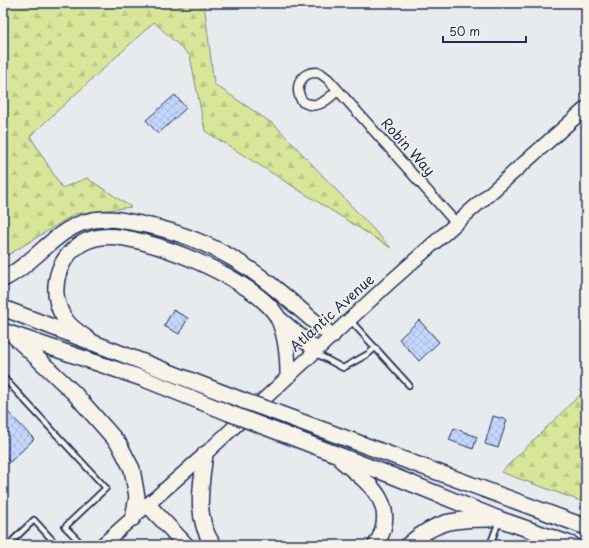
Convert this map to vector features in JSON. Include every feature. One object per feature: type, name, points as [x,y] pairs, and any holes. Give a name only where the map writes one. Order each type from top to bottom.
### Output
[{"type":"highway","points":[[3,278],[22,268],[59,237],[75,226],[101,219],[119,219],[176,233],[225,255],[262,278],[332,336]]},
{"type":"highway","points":[[92,342],[68,323],[58,305],[56,283],[59,270],[72,250],[82,243],[102,237],[119,238],[151,244],[184,255],[208,266],[241,285],[261,300],[278,318],[315,351]]},
{"type":"highway","points":[[3,308],[244,401],[586,527]]},
{"type":"highway","points":[[278,318],[284,338],[288,375]]},
{"type":"highway","points":[[7,332],[144,379],[393,476],[500,520],[573,545]]},
{"type":"highway","points":[[7,332],[74,393],[119,444],[132,469],[137,497],[133,518]]},
{"type":"highway","points":[[205,454],[199,502],[200,513],[206,532],[213,545]]},
{"type":"highway","points":[[334,454],[371,485],[379,497],[383,507],[384,516],[376,545]]},
{"type":"highway","points":[[148,506],[186,545]]},
{"type":"highway","points":[[413,540],[430,528],[454,520],[500,520]]},
{"type":"main road","name":"Atlantic Avenue","points":[[102,545],[148,506],[288,375],[586,108]]},
{"type":"street","name":"Robin Way","points":[[338,90],[321,104],[316,106],[303,102],[299,96],[298,88],[302,78],[314,71],[320,72],[338,90],[456,223]]},
{"type":"lane","points":[[350,320],[409,385]]},
{"type":"lane","points":[[315,351],[343,368],[368,354],[375,348]]},
{"type":"lane","points":[[3,376],[106,488],[65,527],[83,545]]},
{"type":"lane","points":[[8,545],[34,520],[56,544],[54,545]]},
{"type":"lane","points":[[490,545],[500,520]]},
{"type":"lane","points":[[413,540],[436,545]]},
{"type":"green space","points":[[3,3],[204,3],[214,84],[276,126],[391,248],[205,131],[190,56],[154,22],[30,136],[62,188],[87,178],[131,207],[75,214],[3,258]]},
{"type":"green space","points":[[586,389],[586,503],[501,472]]},
{"type":"building","points":[[175,95],[186,108],[158,134],[146,120]]},
{"type":"building","points":[[173,310],[188,318],[179,334],[164,326]]},
{"type":"building","points":[[419,320],[439,342],[419,361],[399,339]]},
{"type":"building","points":[[3,407],[34,439],[10,462],[3,455]]},
{"type":"building","points":[[493,416],[507,420],[498,448],[485,444]]},
{"type":"building","points":[[454,428],[477,437],[473,449],[449,440]]}]
